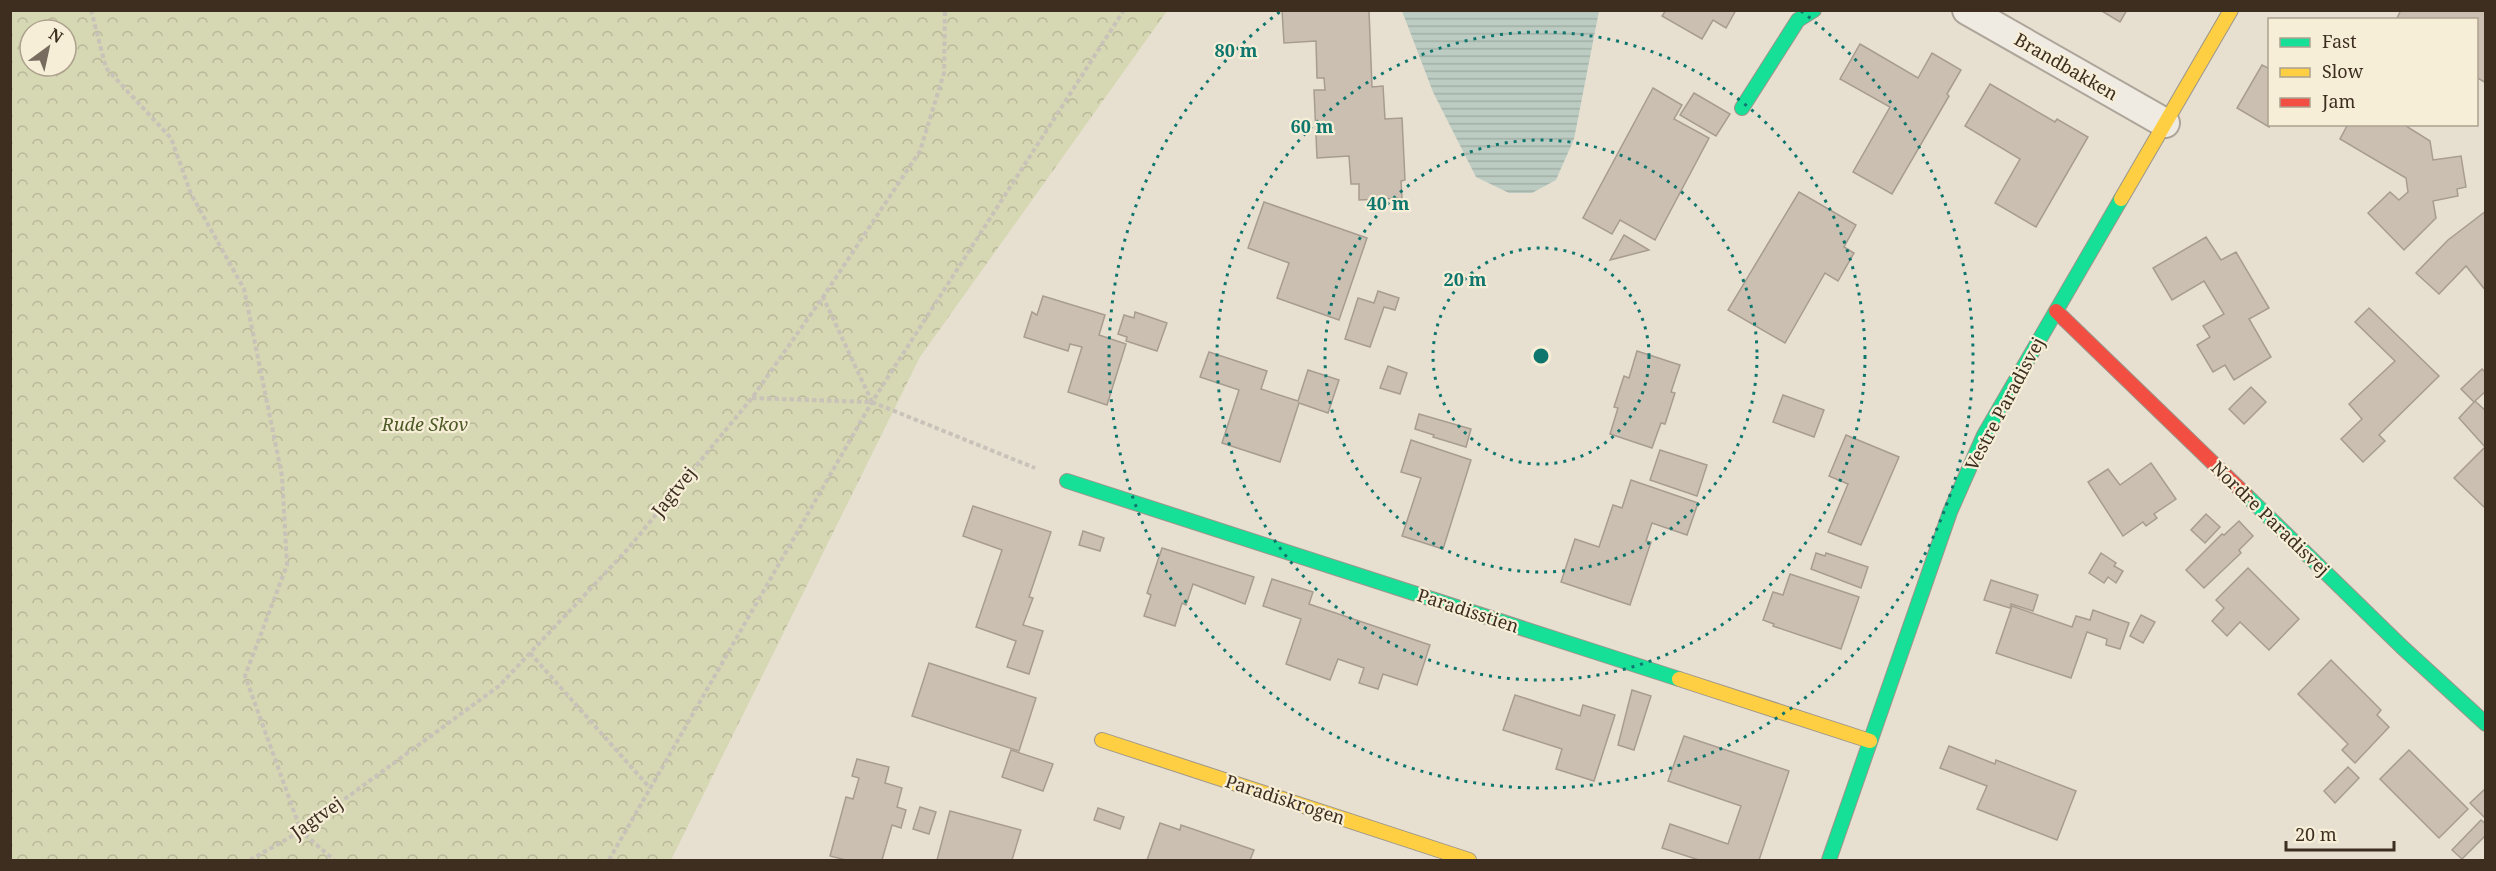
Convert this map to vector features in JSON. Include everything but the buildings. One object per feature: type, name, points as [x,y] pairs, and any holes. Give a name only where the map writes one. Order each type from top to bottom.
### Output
[{"type":"street","points":[[1743,108],[1798,20],[1814,10]]},
{"type":"street","name":"Brandbakken","points":[[1967,10],[2165,123]]},
{"type":"street","name":"Vestre Paradisvej","points":[[1829,861],[1950,512],[1984,435],[2231,10]]},
{"type":"street","name":"Nordre Paradisvej","points":[[2056,311],[2402,647],[2486,724]]},
{"type":"street","name":"Paradisstien","points":[[1067,481],[1870,741]]},
{"type":"street","name":"Paradiskrogen","points":[[1102,740],[1469,861]]},
{"type":"path","points":[[91,10],[106,68],[171,138],[191,194],[243,289],[282,476],[287,565],[245,676],[301,831],[334,861]]},
{"type":"path","name":"Jagtvej","points":[[250,861],[301,831],[499,686],[626,550],[752,398],[824,297],[920,151],[944,73],[945,10]]},
{"type":"path","points":[[609,861],[872,402],[1124,10]]},
{"type":"path","points":[[824,297],[872,402]]},
{"type":"path","points":[[752,398],[872,402],[1067,481]]},
{"type":"path","points":[[530,653],[650,788]]},
{"type":"green space","name":"Rude Skov","points":[[11,10],[1167,11],[920,357],[671,860],[11,860]]},
{"type":"shaded area","points":[[1402,11],[1599,11],[1574,139],[1556,180],[1532,193],[1509,193],[1476,177],[1433,92]]},
{"type":"traffic: fast","points":[[1742,108],[1798,20],[1814,10]]},
{"type":"traffic: fast","points":[[1829,860],[1950,512],[1984,435],[2121,199]]},
{"type":"traffic: fast","points":[[1067,481],[1679,679]]},
{"type":"traffic: fast","points":[[2246,495],[2402,647],[2486,724]]},
{"type":"traffic: slow","points":[[2121,199],[2231,10]]},
{"type":"traffic: slow","points":[[1679,679],[1870,741]]},
{"type":"traffic: slow","points":[[1102,740],[1469,860]]},
{"type":"traffic: jam","points":[[2056,311],[2246,495]]}]
